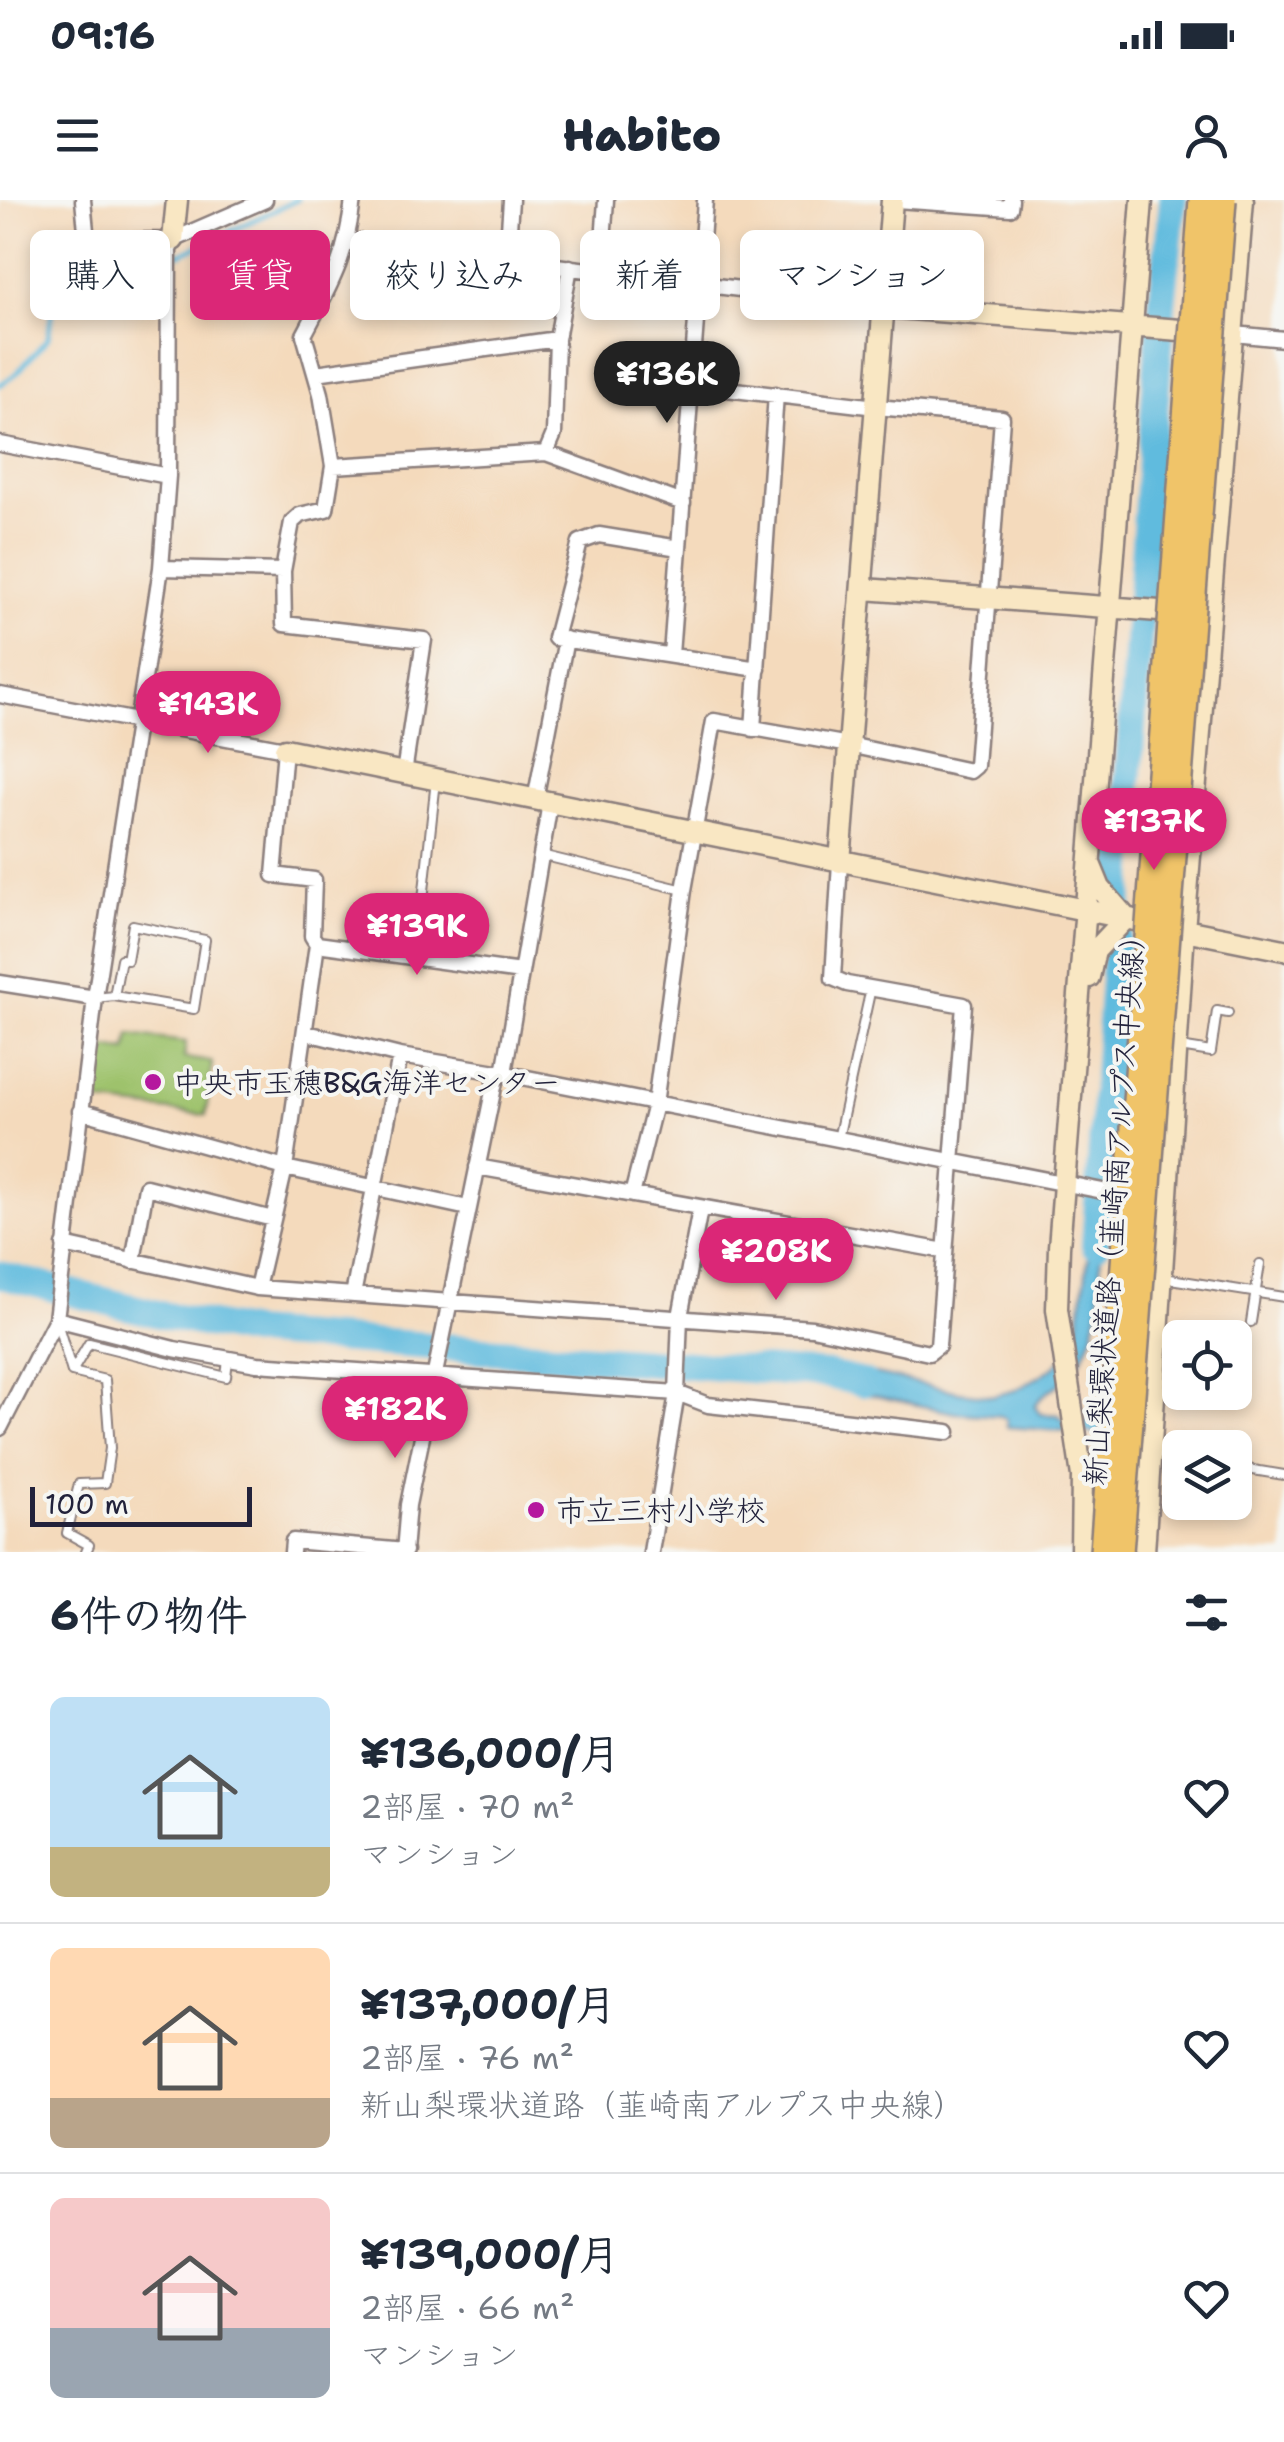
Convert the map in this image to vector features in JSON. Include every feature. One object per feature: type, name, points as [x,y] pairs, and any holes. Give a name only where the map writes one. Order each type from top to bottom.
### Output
[{"type":"highway","name":"新山梨環状道路（韮崎南アルプス中央線）","points":[[1102,1552],[1202,200]]},
{"type":"highway","name":"新山梨環状道路（韮崎南アルプス中央線）","points":[[1120,1552],[1223,200]]},
{"type":"street","points":[[83,200],[86,230]]},
{"type":"street","points":[[170,252],[177,200]]},
{"type":"street","points":[[170,252],[265,200]]},
{"type":"street","points":[[353,200],[340,267],[304,335],[316,372],[333,466],[326,509],[300,515],[292,522],[283,571],[284,624],[424,640],[404,773]]},
{"type":"street","points":[[509,230],[511,200]]},
{"type":"street","points":[[604,230],[606,200]]},
{"type":"street","points":[[703,230],[705,200]]},
{"type":"street","points":[[891,230],[894,200],[1010,208],[1011,200]]},
{"type":"street","points":[[1081,1552],[1084,1506],[1080,1448],[1058,1320],[1075,1042],[1142,200]]},
{"type":"street","points":[[1144,1552],[1180,978],[1243,200]]},
{"type":"street","points":[[560,266],[580,268]]},
{"type":"street","points":[[546,453],[554,434],[557,338],[570,267]]},
{"type":"street","points":[[984,315],[1284,339]]},
{"type":"street","points":[[2,1421],[56,1319],[95,998],[161,568],[168,476],[169,320]]},
{"type":"street","points":[[671,654],[697,320]]},
{"type":"street","points":[[64,1245],[257,1288],[812,1328],[928,1353],[938,1346],[964,1005],[832,978],[883,320]]},
{"type":"street","points":[[316,372],[557,338]]},
{"type":"street","points":[[632,1195],[655,1104],[684,890],[714,722],[970,771],[976,766],[1002,418],[693,385]]},
{"type":"street","points":[[753,729],[776,394]]},
{"type":"street","points":[[0,444],[168,476]]},
{"type":"street","points":[[333,466],[546,453],[683,504]]},
{"type":"street","points":[[679,548],[599,534],[580,542],[556,638],[758,669]]},
{"type":"street","points":[[161,568],[283,571]]},
{"type":"street","points":[[864,589],[1210,614]]},
{"type":"street","points":[[292,1552],[294,1541],[404,1551],[408,1505],[444,1325],[522,972],[541,855],[542,801],[566,640]]},
{"type":"street","points":[[0,695],[840,862],[1124,914],[1284,950]]},
{"type":"street","points":[[257,1288],[285,1168],[317,944],[312,936],[314,880],[274,874],[285,749]]},
{"type":"street","points":[[1075,1042],[1082,1026],[1091,962],[1124,914],[1177,886],[1192,843]]},
{"type":"street","points":[[1090,861],[1100,888],[1124,914],[1162,944],[1180,978]]},
{"type":"street","points":[[317,944],[522,972]]},
{"type":"street","points":[[0,983],[95,998]]},
{"type":"street","points":[[307,1033],[400,1056],[1091,1188],[1165,1196]]},
{"type":"street","points":[[352,1295],[400,1056]]},
{"type":"street","points":[[80,1110],[285,1168],[468,1208]]},
{"type":"street","points":[[477,1167],[945,1251]]},
{"type":"street","points":[[133,1261],[146,1186],[273,1219]]},
{"type":"street","points":[[651,1552],[677,1386],[680,1317],[700,1209]]},
{"type":"street","points":[[56,1319],[174,1350],[228,1358],[434,1377],[677,1386],[708,1405],[948,1432]]},
{"type":"lane","points":[[413,955],[436,780]]},
{"type":"lane","points":[[541,855],[684,890]]},
{"type":"lane","points":[[95,998],[114,996],[194,1009],[205,940],[133,925],[127,960],[121,959],[114,996]]},
{"type":"lane","points":[[838,1139],[871,988]]},
{"type":"lane","points":[[1176,1046],[1211,1052],[1217,1011],[1228,1014]]},
{"type":"lane","points":[[1251,1320],[1260,1264]]},
{"type":"lane","points":[[1164,1278],[1284,1297]]},
{"type":"lane","points":[[56,1319],[72,1372]]},
{"type":"lane","points":[[72,1372],[89,1343],[226,1376],[228,1358]]},
{"type":"lane","points":[[72,1372],[105,1380],[110,1448],[104,1483],[79,1484],[66,1533],[88,1544],[86,1552]]},
{"type":"lane","points":[[1152,1453],[1162,1455]]},
{"type":"lane","points":[[1252,1470],[1284,1475]]},
{"type":"green space","name":"中央市玉穂B&G海洋センター","points":[[130,1035],[186,1042],[184,1058],[212,1062],[206,1115],[93,1102],[100,1047],[127,1051]]},
{"type":"water","points":[[1095,1209],[1101,1210],[1100,1293],[1093,1333],[1074,1370],[1042,1396],[1035,1407],[1040,1414],[1059,1415],[1061,1419],[1113,1424],[1112,1434],[1007,1427],[1007,1420],[1001,1416],[955,1413],[828,1386],[833,1365],[993,1396],[1016,1390],[1053,1368],[1077,1337]]},
{"type":"waterway","points":[[0,385],[17,373],[48,338],[56,283],[76,261],[101,252],[181,254],[297,200]]},
{"type":"waterway","points":[[1095,1245],[1162,305],[1173,200]]},
{"type":"waterway","points":[[0,1275],[252,1333],[829,1375],[864,1383]]},
{"type":"place","name":"中央市玉穂B&G海洋センター","points":[[153,1082]]},
{"type":"place","name":"市立三村小学校","points":[[536,1510]]}]
